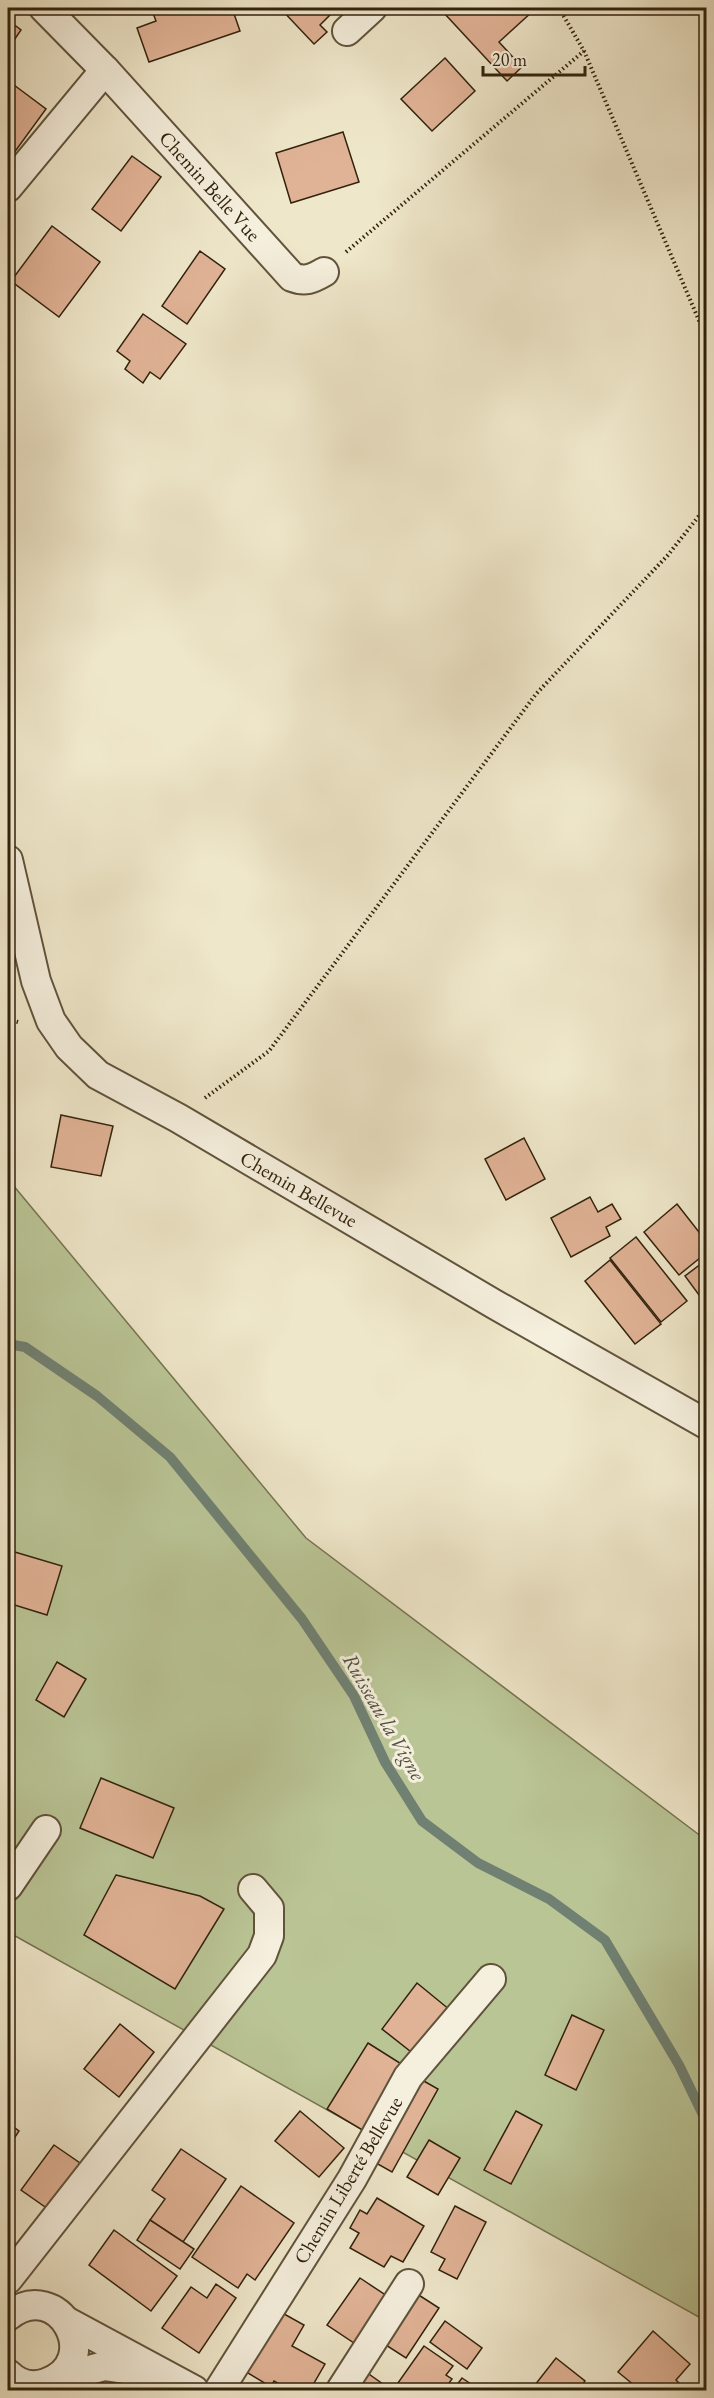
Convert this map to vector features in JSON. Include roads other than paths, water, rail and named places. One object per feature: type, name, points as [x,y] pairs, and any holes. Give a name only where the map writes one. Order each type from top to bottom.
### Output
[{"type":"street","name":"Chemin Belle Vue","points":[[44,8],[105,70],[292,277],[302,281],[313,279],[324,272]]},
{"type":"street","points":[[348,31],[372,8]]},
{"type":"street","points":[[8,187],[105,70]]},
{"type":"street","name":"Chemin Bellevue","points":[[8,860],[36,981],[51,1021],[69,1047],[98,1075],[178,1118],[494,1304],[706,1424]]},
{"type":"street","points":[[8,1886],[46,1830]]},
{"type":"street","points":[[8,2279],[262,1955],[269,1936],[269,1908],[253,1889]]},
{"type":"street","name":"Chemin Liberté Bellevue","points":[[219,2391],[352,2179],[408,2077],[491,1979]]},
{"type":"street","points":[[341,2391],[410,2284]]},
{"type":"street","points":[[10,2310],[43,2306],[56,2311],[66,2320],[184,2385]]},
{"type":"street","points":[[54,2380],[65,2372],[72,2360],[75,2346],[73,2333],[66,2320]]},
{"type":"street","points":[[8,2374],[13,2379],[27,2385],[41,2385],[104,2366],[142,2371],[184,2385]]},
{"type":"waterway","name":"Ruisseau la Vigne","points":[[8,1344],[25,1347],[97,1396],[170,1457],[302,1619],[354,1696],[385,1762],[422,1821],[478,1863],[549,1899],[605,1940],[679,2065],[706,2121]]}]
